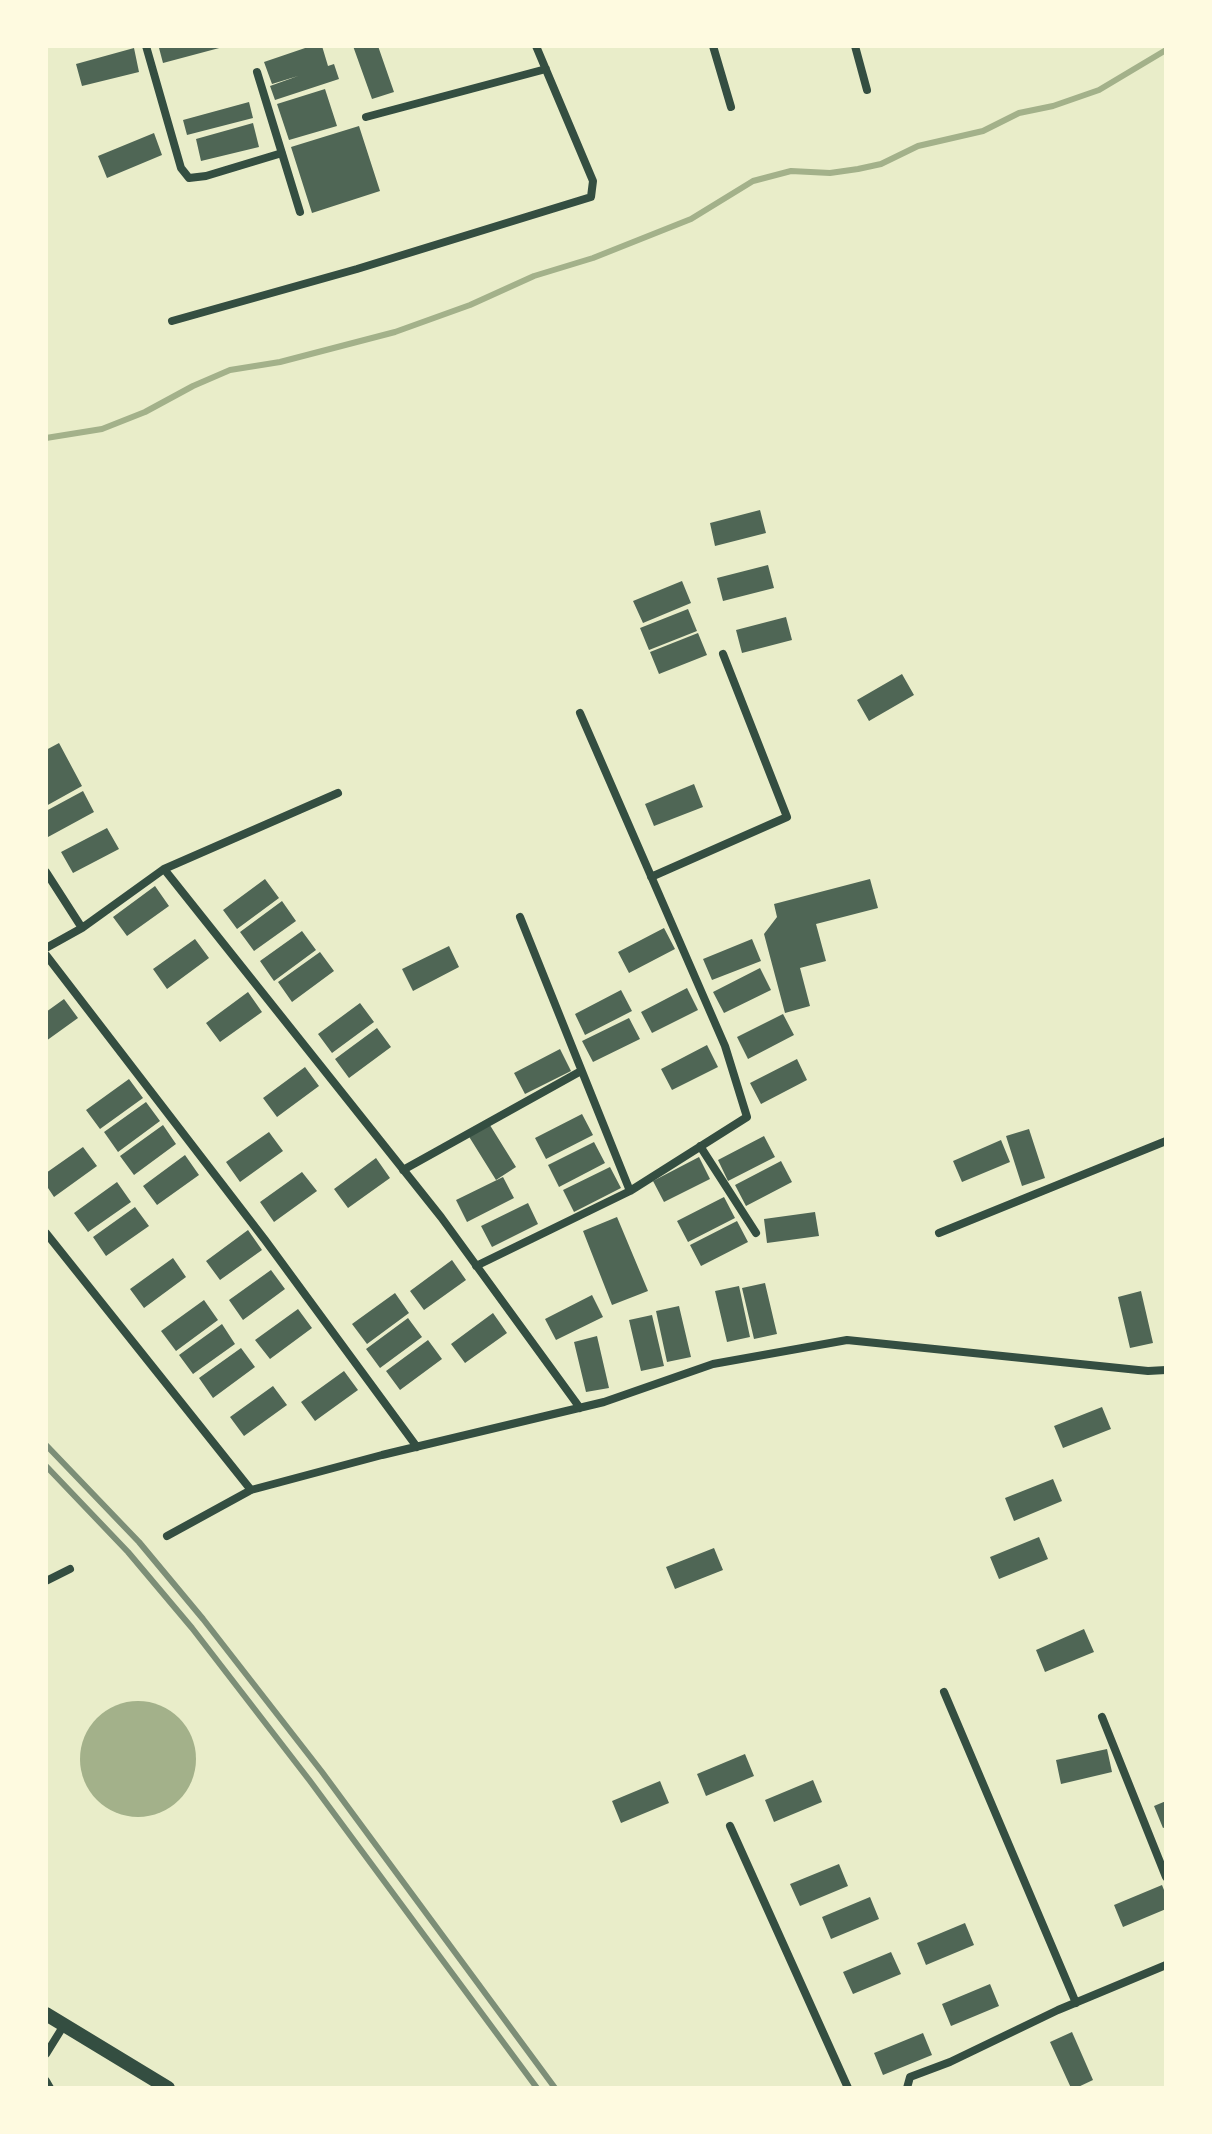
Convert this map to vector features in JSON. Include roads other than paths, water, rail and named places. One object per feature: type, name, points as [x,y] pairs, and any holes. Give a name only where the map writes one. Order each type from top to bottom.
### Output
[{"type":"street","points":[[146,46],[181,168],[189,178],[206,176],[282,153]]},
{"type":"street","points":[[172,321],[357,269],[591,197],[593,181],[536,46]]},
{"type":"street","points":[[713,46],[731,107]]},
{"type":"street","points":[[855,46],[867,90]]},
{"type":"street","points":[[366,117],[546,69]]},
{"type":"street","points":[[257,72],[300,212]]},
{"type":"street","points":[[651,877],[787,817],[723,654]]},
{"type":"street","points":[[476,1266],[630,1191],[747,1117],[725,1046],[580,713]]},
{"type":"street","points":[[46,948],[82,928],[164,869],[338,793]]},
{"type":"street","points":[[164,869],[403,1170],[580,1408]]},
{"type":"street","points":[[46,872],[82,928]]},
{"type":"street","points":[[520,917],[630,1191]]},
{"type":"street","points":[[46,955],[265,1240],[417,1447]]},
{"type":"street","points":[[403,1170],[581,1071]]},
{"type":"street","points":[[939,1233],[1166,1141]]},
{"type":"street","points":[[700,1146],[756,1233]]},
{"type":"street","points":[[46,1233],[251,1490]]},
{"type":"street","points":[[167,1536],[251,1490],[580,1408],[713,1364],[847,1340],[1148,1371],[1166,1370]]},
{"type":"street","points":[[46,1581],[70,1569]]},
{"type":"street","points":[[944,1692],[1076,2003]]},
{"type":"street","points":[[1102,1717],[1166,1877]]},
{"type":"street","points":[[730,1826],[848,2088]]},
{"type":"street","points":[[907,2088],[910,2077],[1166,1965]]},
{"type":"street","points":[[46,2014],[168,2088]]},
{"type":"street","points":[[46,2054],[64,2025]]},
{"type":"street","points":[[46,2081],[50,2088]]},
{"type":"waterway","points":[[46,438],[102,429],[145,412],[230,370],[280,362],[395,332],[470,305],[534,276],[593,258],[691,219],[753,181],[791,171],[830,173],[858,169],[881,164],[918,146],[983,131],[1019,113],[1053,106],[1099,90],[1166,50]]},
{"type":"railway","points":[[46,1445],[139,1542],[203,1619],[322,1772],[555,2088]]},
{"type":"railway","points":[[46,1466],[128,1552],[192,1628],[310,1781],[537,2088]]}]
